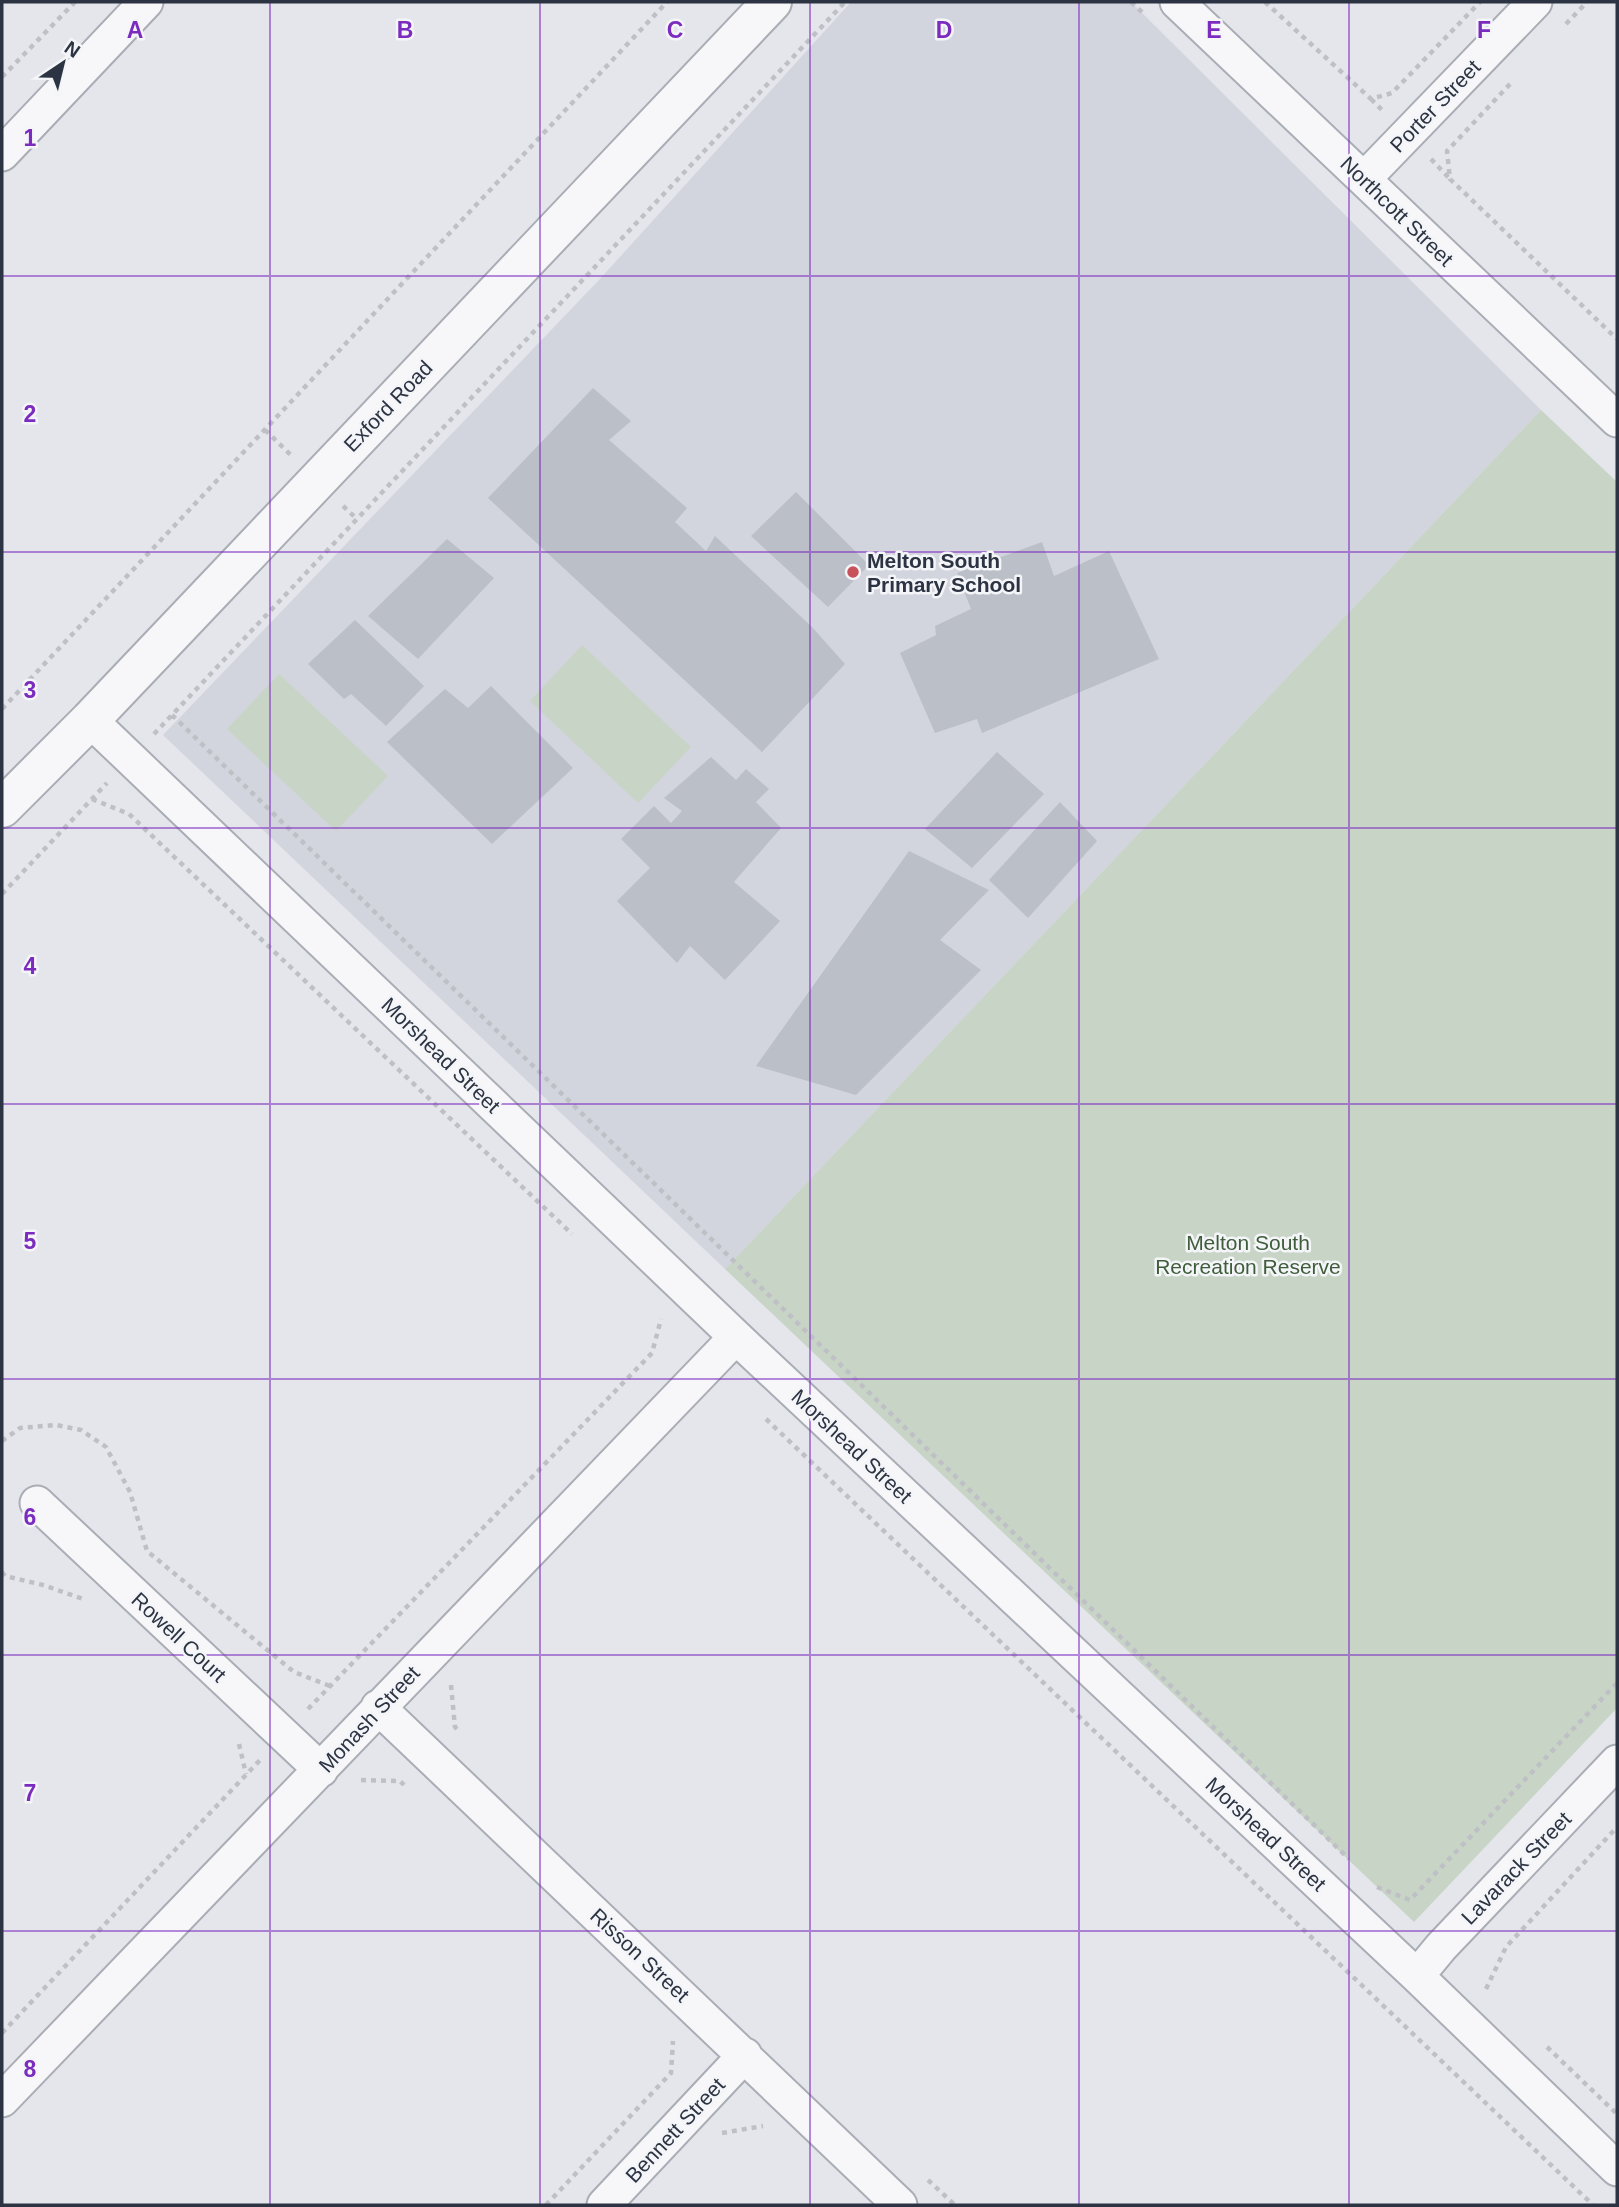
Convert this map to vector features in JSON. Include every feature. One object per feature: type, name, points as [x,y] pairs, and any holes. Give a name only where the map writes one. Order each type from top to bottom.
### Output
[{"type":"street","points":[[2,154],[146,2]]},
{"type":"street","name":"Exford Road","points":[[2,808],[90,720],[772,2]]},
{"type":"street","name":"Northcott Street","points":[[1177,2],[1617,420]]},
{"type":"street","name":"Porter Street","points":[[1364,179],[1535,2]]},
{"type":"street","name":"Morshead Street","points":[[90,720],[736,1337],[1417,1976],[1617,2169]]},
{"type":"street","name":"Monash Street","points":[[2,2100],[335,1774],[378,1707],[736,1337]]},
{"type":"street","name":"Rowell Court","points":[[37,1503],[284,1735],[335,1774]]},
{"type":"street","name":"Risson Street","points":[[378,1707],[901,2205]]},
{"type":"street","name":"Lavarack Street","points":[[1417,1976],[1441,1947],[1617,1762]]},
{"type":"street","name":"Bennett Street","points":[[604,2205],[745,2055]]},
{"type":"path","points":[[2,78],[75,2]]},
{"type":"path","points":[[2,709],[667,2]]},
{"type":"path","points":[[2,894],[845,2]]},
{"type":"path","points":[[1265,2],[1371,99],[1392,93],[1480,2]]},
{"type":"path","points":[[1559,32],[1587,2]]},
{"type":"path","points":[[1512,82],[1447,152],[1450,179],[1617,339]]},
{"type":"path","points":[[172,715],[1359,1868]]},
{"type":"path","points":[[92,799],[129,814],[580,1242]]},
{"type":"path","points":[[2,2033],[330,1686],[652,1353],[661,1319],[709,1364]]},
{"type":"path","points":[[759,1411],[1593,2205]]},
{"type":"path","points":[[2,1441],[20,1427],[56,1425],[81,1430],[106,1447],[130,1492],[147,1552],[293,1672],[330,1686]]},
{"type":"path","points":[[2,1572],[5,1576],[87,1600]]},
{"type":"path","points":[[450,1675],[455,1727],[465,1736]]},
{"type":"path","points":[[1369,1878],[1379,1888],[1410,1900],[1617,1683]]},
{"type":"path","points":[[238,1738],[246,1774]]},
{"type":"path","points":[[335,1774],[400,1782],[410,1791]]},
{"type":"path","points":[[1486,1989],[1506,1947],[1617,1827]]},
{"type":"path","points":[[663,2031],[772,2135]]},
{"type":"path","points":[[546,2205],[671,2073],[673,2041]]},
{"type":"path","points":[[921,2173],[956,2205]]},
{"type":"shaded area","name":"Melton South Primary School","points":[[851,2],[1131,2],[1541,410],[725,1269],[163,735],[599,280]]},
{"type":"green space","name":"Melton South Recreation Reserve","points":[[1541,410],[1617,482],[1617,1708],[1414,1922],[725,1269]]},
{"type":"green space","points":[[582,645],[691,747],[638,803],[530,701]]},
{"type":"green space","points":[[279,674],[388,776],[336,831],[227,729]]},
{"type":"building","points":[[593,388],[631,421],[609,440],[687,508],[675,522],[706,551],[715,536],[812,627],[845,664],[762,752],[488,498]]},
{"type":"building","points":[[796,492],[869,565],[828,607],[751,536]]},
{"type":"building","points":[[447,539],[494,578],[418,659],[368,616]]},
{"type":"building","points":[[1042,542],[1054,576],[1109,551],[1159,659],[982,733],[977,719],[935,733],[900,653],[936,635],[935,626],[971,609],[957,573]]},
{"type":"building","points":[[355,620],[424,686],[386,726],[351,694],[344,699],[308,664]]},
{"type":"building","points":[[491,686],[573,768],[492,844],[387,742],[445,689],[468,708]]},
{"type":"building","points":[[997,752],[1044,794],[972,868],[925,829]]},
{"type":"building","points":[[711,757],[736,780],[746,769],[769,789],[756,802],[781,828],[734,882],[780,921],[725,980],[690,946],[677,963],[617,901],[650,868],[621,839],[654,806],[671,823],[682,811],[664,798]]},
{"type":"building","points":[[1060,802],[1097,841],[1028,918],[989,880]]},
{"type":"building","points":[[909,851],[989,890],[940,940],[981,970],[856,1095],[756,1066]]},
{"type":"place","name":"Melton South Primary School","points":[[853,572]]}]
